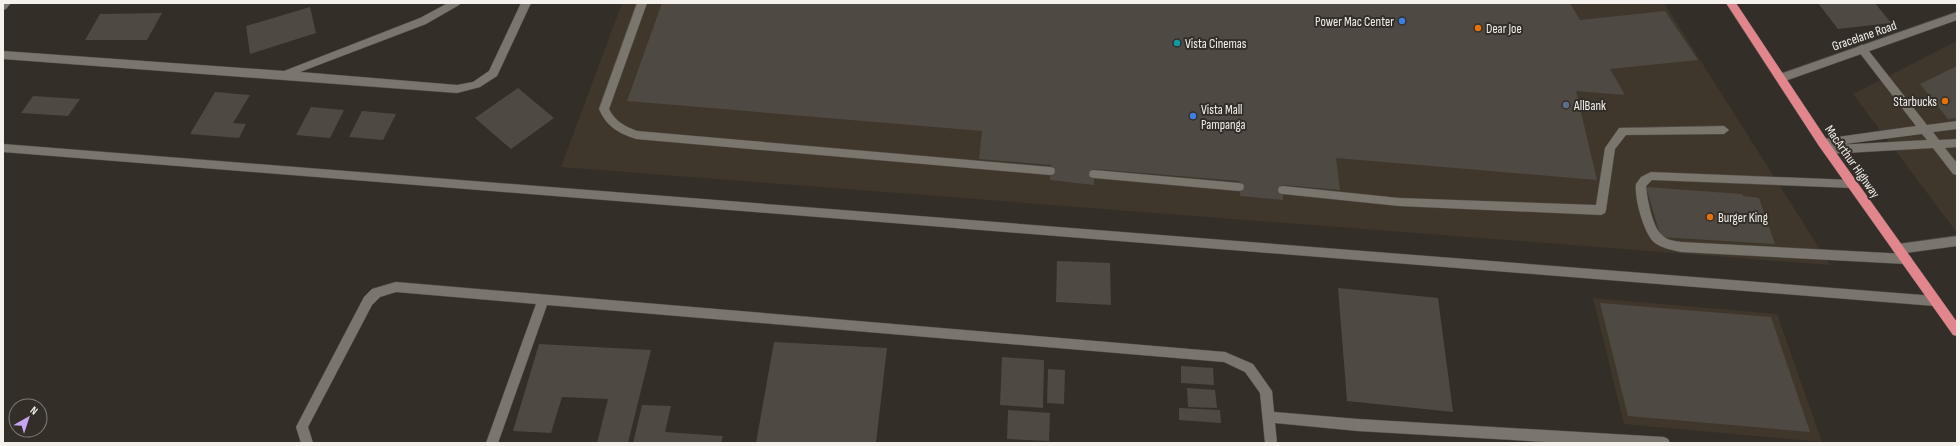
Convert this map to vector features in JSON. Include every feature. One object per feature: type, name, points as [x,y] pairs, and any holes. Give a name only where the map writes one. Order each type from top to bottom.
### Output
[{"type":"highway","name":"MacArthur Highway","points":[[1731,3],[1825,147],[1957,331]]},
{"type":"street","points":[[3,7],[6,3]]},
{"type":"street","points":[[283,74],[423,21],[456,3]]},
{"type":"street","points":[[3,56],[249,74],[283,74],[457,89],[474,86],[486,80],[493,73],[526,3]]},
{"type":"street","points":[[642,3],[604,109],[610,122],[621,130],[636,135],[1050,171]]},
{"type":"street","name":"Gracelane Road","points":[[1781,78],[1957,16]]},
{"type":"street","points":[[1862,49],[1957,171]]},
{"type":"street","points":[[1825,147],[1957,125]]},
{"type":"street","points":[[1283,190],[1399,202],[1601,210],[1610,148],[1623,131],[1724,130]]},
{"type":"street","points":[[1825,147],[1957,143]]},
{"type":"street","points":[[3,148],[1935,300]]},
{"type":"street","points":[[1094,174],[1239,187]]},
{"type":"street","points":[[1852,184],[1651,176],[1645,179],[1641,185],[1644,204],[1654,236],[1664,243],[1681,247],[1906,259]]},
{"type":"street","points":[[1898,249],[1957,241]]},
{"type":"street","points":[[307,443],[302,427],[368,301],[376,293],[396,287],[1225,357],[1249,368],[1266,391],[1270,417],[1271,443]]},
{"type":"street","points":[[492,443],[542,300]]},
{"type":"street","points":[[1270,417],[1358,425],[1664,443]]},
{"type":"shaded area","name":"Vista Mall Pampanga","points":[[622,3],[1664,3],[1830,265],[561,167]]},
{"type":"shaded area","points":[[1957,41],[1957,233],[1853,94]]},
{"type":"shaded area","points":[[1593,298],[1777,314],[1822,442],[1624,424]]},
{"type":"building","name":"Vista Mall Pampanga","points":[[662,3],[1570,3],[1580,20],[1665,11],[1698,60],[1610,69],[1625,95],[1576,91],[1597,180],[1336,158],[1340,190],[1283,185],[1283,200],[1240,196],[1239,181],[1094,169],[1094,185],[1050,180],[1051,165],[979,159],[982,131],[627,101]]},
{"type":"building","points":[[1818,3],[1875,3],[1891,23],[1838,29]]},
{"type":"building","points":[[310,7],[316,33],[250,54],[246,26]]},
{"type":"building","points":[[162,13],[147,40],[85,40],[100,14]]},
{"type":"building","name":"Starbucks","points":[[1957,66],[1957,118],[1948,119],[1920,84]]},
{"type":"building","points":[[518,88],[554,118],[511,149],[475,118]]},
{"type":"building","points":[[215,92],[250,95],[233,123],[246,124],[239,138],[190,134]]},
{"type":"building","points":[[33,96],[80,99],[68,116],[21,113]]},
{"type":"building","points":[[311,107],[344,110],[330,138],[296,135]]},
{"type":"building","points":[[362,111],[396,114],[383,140],[349,137]]},
{"type":"building","name":"Burger King","points":[[1646,187],[1742,194],[1743,196],[1759,198],[1775,244],[1661,237]]},
{"type":"building","points":[[1057,261],[1110,263],[1111,305],[1056,302]]},
{"type":"building","points":[[1338,288],[1438,298],[1453,412],[1347,401]]},
{"type":"building","points":[[1600,303],[1771,317],[1810,432],[1628,416]]},
{"type":"building","points":[[774,342],[887,348],[876,443],[756,443]]},
{"type":"building","points":[[539,344],[651,350],[628,443],[597,443],[608,399],[562,397],[551,433],[513,431]]},
{"type":"building","points":[[1002,357],[1044,360],[1043,408],[1000,405]]},
{"type":"building","points":[[1181,366],[1213,368],[1214,385],[1181,383]]},
{"type":"building","points":[[1048,369],[1065,370],[1064,404],[1047,403]]},
{"type":"building","points":[[1187,388],[1215,390],[1217,408],[1188,407]]},
{"type":"building","points":[[642,405],[671,406],[665,432],[723,436],[721,443],[633,443]]},
{"type":"building","points":[[1179,408],[1220,410],[1221,423],[1179,420]]},
{"type":"building","points":[[1008,410],[1050,413],[1049,441],[1007,439]]},
{"type":"place","name":"Power Mac Center","points":[[1402,21]]},
{"type":"place","name":"Dear Joe","points":[[1478,28]]},
{"type":"place","name":"Vista Cinemas","points":[[1177,43]]},
{"type":"place","name":"Starbucks","points":[[1945,101]]},
{"type":"place","name":"AllBank","points":[[1566,105]]},
{"type":"place","name":"Vista Mall Pampanga","points":[[1193,116]]},
{"type":"place","name":"Burger King","points":[[1710,217]]}]
